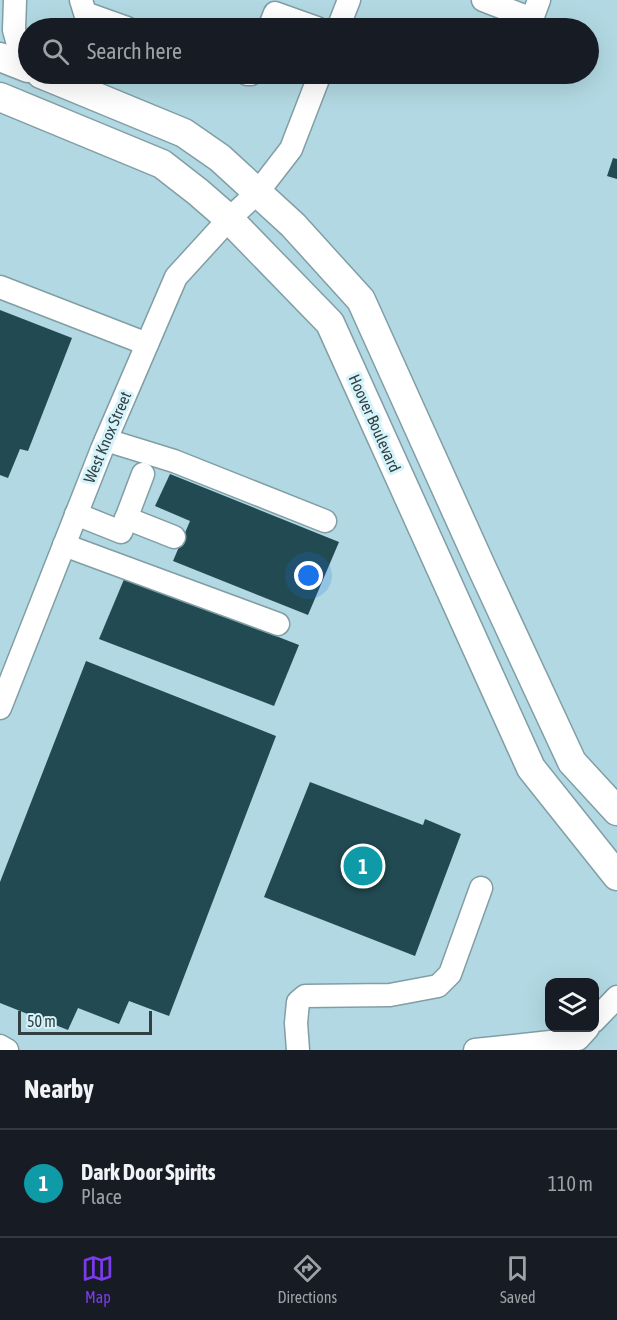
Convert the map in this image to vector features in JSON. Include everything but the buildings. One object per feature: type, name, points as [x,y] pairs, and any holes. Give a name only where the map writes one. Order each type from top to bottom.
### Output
[{"type":"main road","points":[[66,84],[184,133],[220,158],[292,225],[361,300],[572,762],[617,812]]},
{"type":"main road","name":"Hoover Boulevard","points":[[0,97],[162,164],[229,219],[330,323],[531,768],[617,876]]},
{"type":"street","points":[[0,13],[13,0]]},
{"type":"street","points":[[13,0],[14,30],[18,46]]},
{"type":"street","points":[[81,0],[85,13],[99,18]]},
{"type":"street","points":[[342,18],[349,0]]},
{"type":"street","points":[[483,0],[529,18]]},
{"type":"street","points":[[532,18],[539,0]]},
{"type":"street","points":[[273,18],[275,13],[289,18]]},
{"type":"street","name":"West Knox Street","points":[[0,708],[106,440],[176,277],[256,193],[291,149],[316,84]]},
{"type":"street","points":[[0,287],[147,344]]},
{"type":"street","points":[[106,440],[174,461],[325,521]]},
{"type":"street","points":[[76,514],[121,532],[143,474]]},
{"type":"street","points":[[126,518],[174,537]]},
{"type":"street","points":[[64,545],[278,624]]},
{"type":"street","points":[[298,1050],[296,1023],[298,1002],[304,996],[390,995],[436,986],[445,981],[450,974],[481,888]]},
{"type":"street","points":[[475,1050],[578,1039],[584,1032]]},
{"type":"street","points":[[0,1046],[7,1050]]},
{"type":"shaded area","points":[[0,0],[617,0],[617,1050],[0,1050]]},
{"type":"place","name":"Dark Door Spirits","points":[[363,866]]}]
